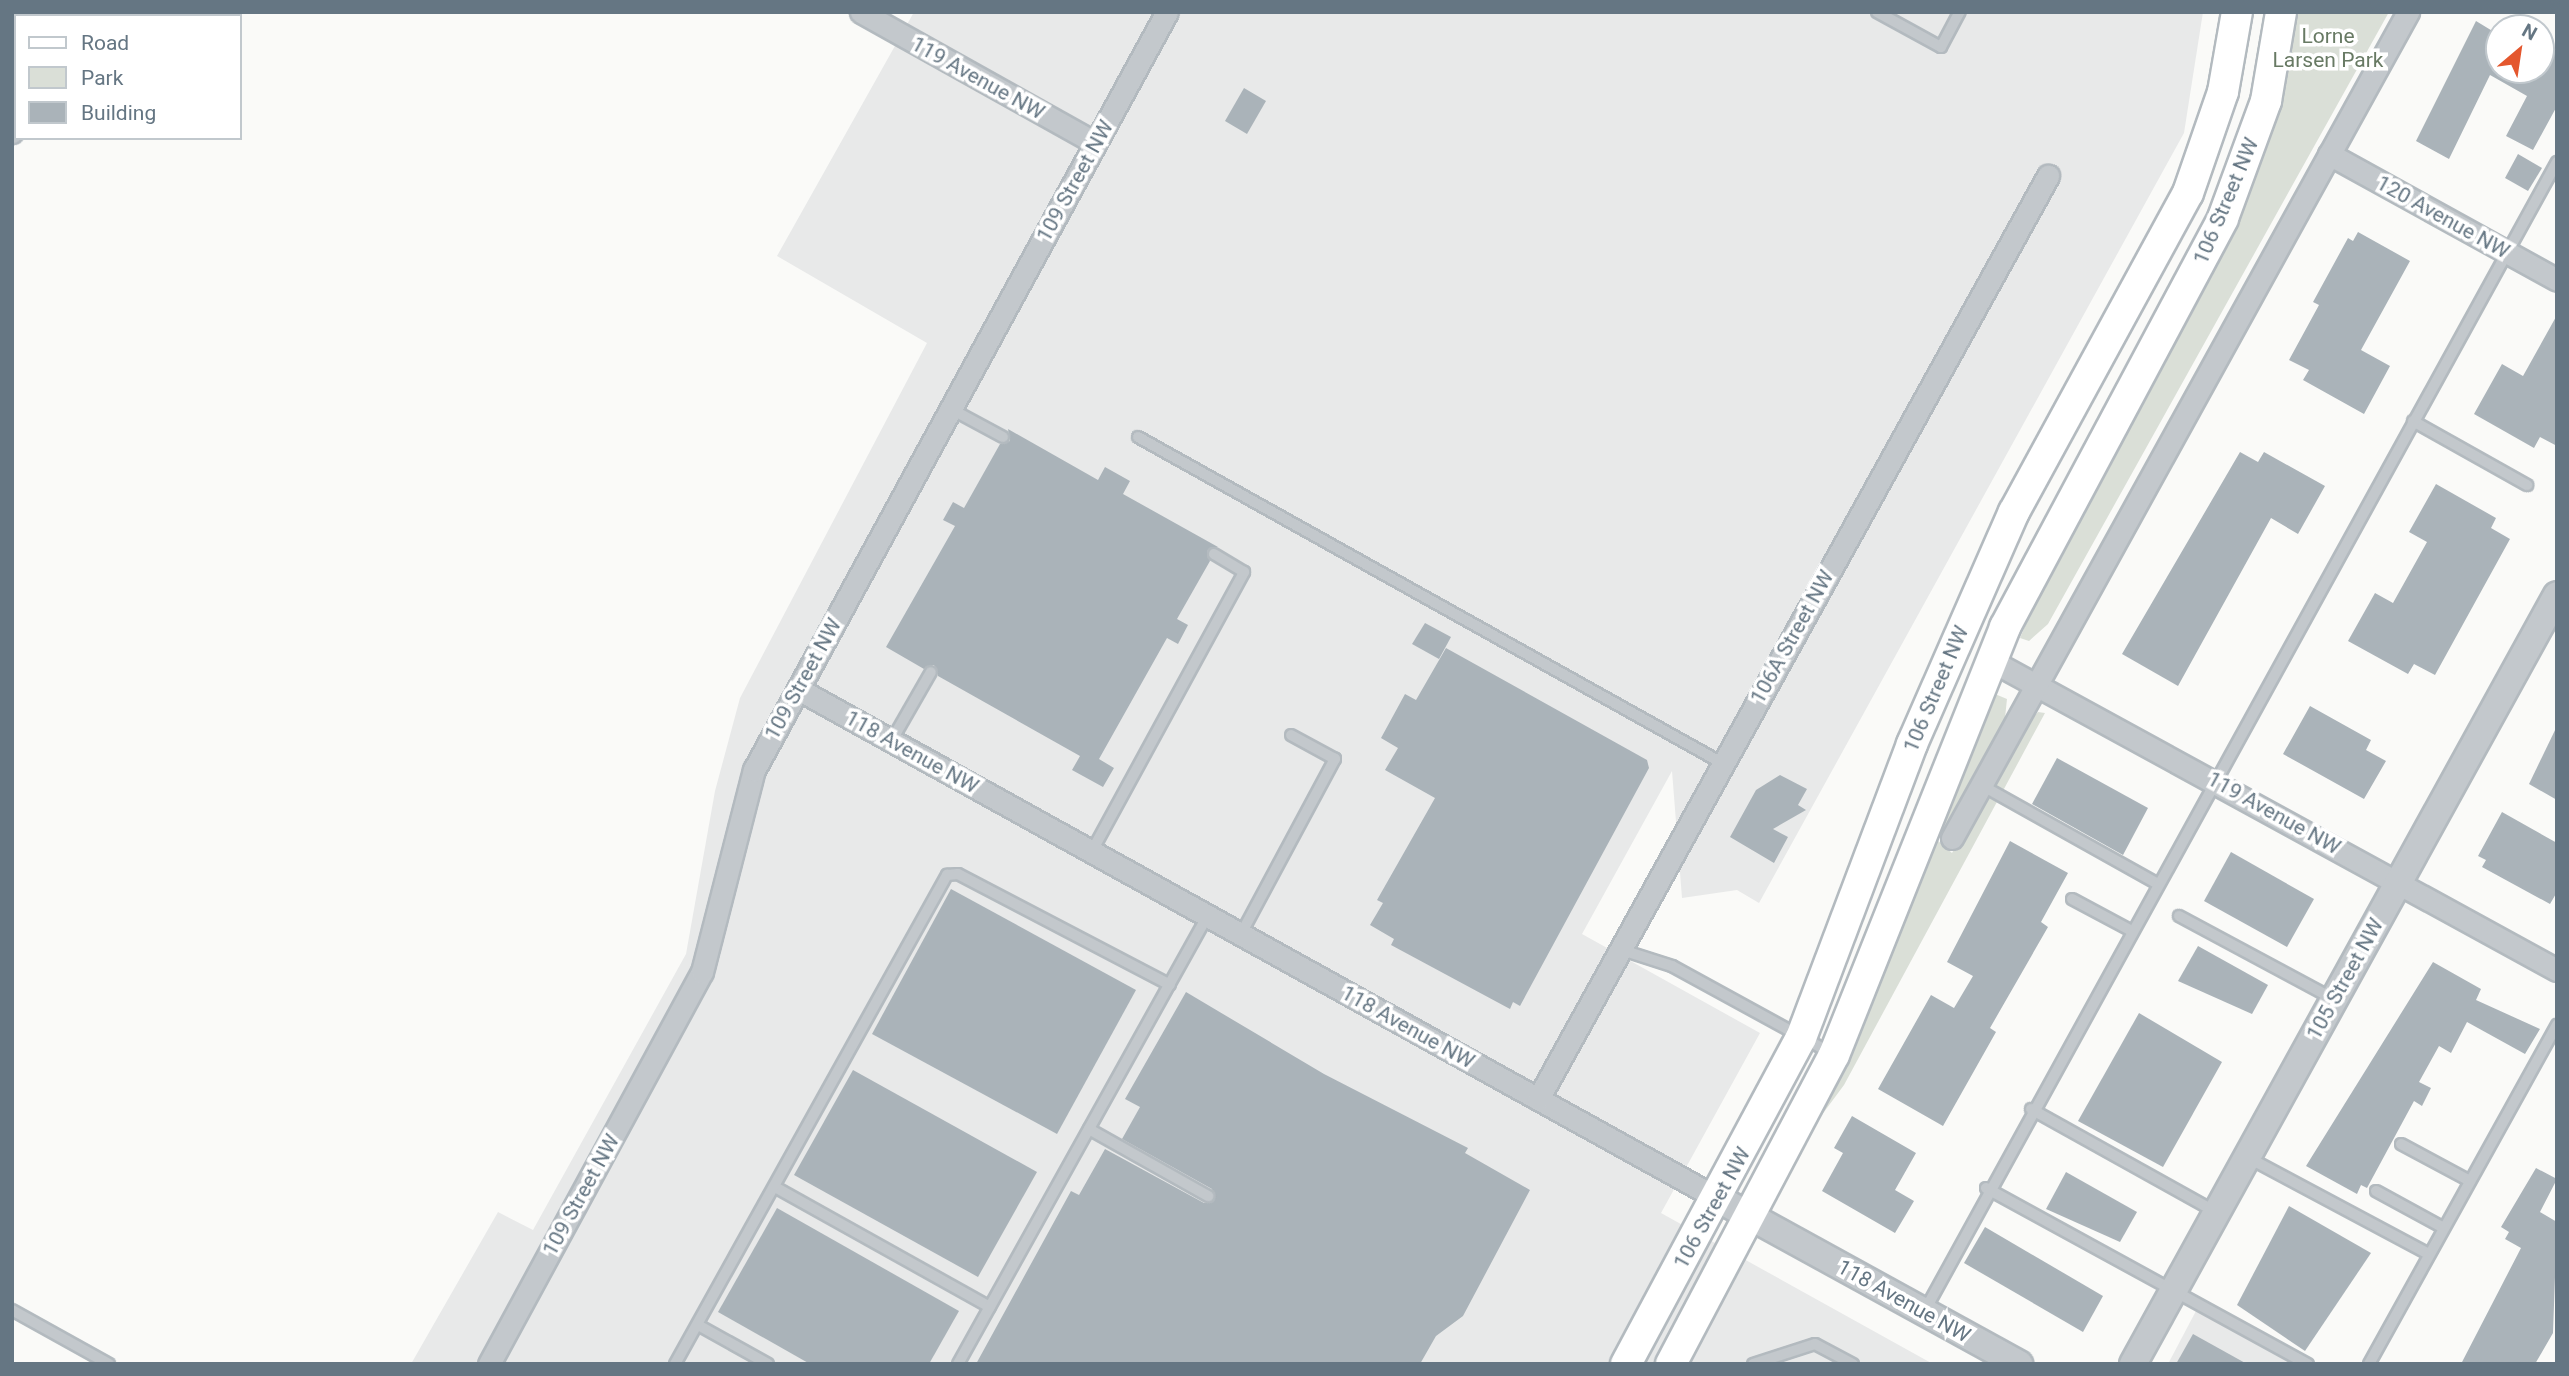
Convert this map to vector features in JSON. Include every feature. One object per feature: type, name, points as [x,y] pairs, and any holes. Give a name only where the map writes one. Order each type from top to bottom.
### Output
[{"type":"main road","name":"106 Street NW","points":[[1626,1364],[1801,1038],[1912,744],[2014,512],[2188,193],[2223,92],[2237,12]]},
{"type":"main road","name":"106 Street NW","points":[[1671,1364],[1752,1217],[1834,1055],[1990,660],[2224,218],[2266,101],[2281,12]]},
{"type":"street","name":"119 Avenue NW","points":[[861,12],[1095,143]]},
{"type":"street","name":"109 Street NW","points":[[489,1364],[702,972],[745,789],[1167,12]]},
{"type":"street","points":[[1952,838],[2034,681],[2408,12]]},
{"type":"street","name":"120 Avenue NW","points":[[2329,154],[2557,280]]},
{"type":"street","name":"106A Street NW","points":[[1538,1099],[2048,177]]},
{"type":"street","name":"105 Street NW","points":[[2133,1364],[2557,595]]},
{"type":"street","name":"119 Avenue NW","points":[[1990,660],[2034,681],[2557,970]]},
{"type":"street","name":"118 Avenue NW","points":[[797,689],[2019,1364]]},
{"type":"lane","points":[[1877,12],[1941,47],[1960,12]]},
{"type":"lane","points":[[1924,1311],[1986,1188],[2557,162]]},
{"type":"lane","points":[[951,409],[1003,438]]},
{"type":"lane","points":[[2413,421],[2527,485]]},
{"type":"lane","points":[[1138,437],[1722,764]]},
{"type":"lane","points":[[1092,851],[1244,572],[1214,554]]},
{"type":"lane","points":[[892,740],[930,672]]},
{"type":"lane","points":[[1241,934],[1335,759],[1291,735]]},
{"type":"lane","points":[[1981,785],[2156,883]]},
{"type":"lane","points":[[675,1364],[947,875],[958,874],[1170,985]]},
{"type":"lane","points":[[2072,899],[2130,930]]},
{"type":"lane","points":[[958,1364],[1208,915]]},
{"type":"lane","points":[[2179,916],[2334,999]]},
{"type":"lane","points":[[1619,949],[1679,969],[1834,1055]]},
{"type":"lane","points":[[2369,1364],[2557,1025]]},
{"type":"lane","points":[[2031,1109],[2216,1212]]},
{"type":"lane","points":[[1089,1129],[1208,1196]]},
{"type":"lane","points":[[2401,1144],[2470,1181]]},
{"type":"lane","points":[[2247,1157],[2430,1254]]},
{"type":"lane","points":[[775,1187],[990,1307]]},
{"type":"lane","points":[[1986,1188],[2308,1364]]},
{"type":"lane","points":[[2376,1191],[2444,1227]]},
{"type":"lane","points":[[12,1310],[109,1364]]},
{"type":"lane","points":[[698,1325],[768,1364]]},
{"type":"lane","points":[[1753,1364],[1815,1344],[1853,1364]]},
{"type":"shaded area","points":[[914,12],[2203,12],[2184,133],[1759,903],[1737,890],[1682,898],[1672,771],[1582,934],[1760,1033],[1661,1213],[1933,1364],[411,1364],[498,1212],[533,1230],[686,954],[715,791],[740,698],[927,343],[777,256]]},
{"type":"shaded area","points":[[2197,1309],[2295,1364],[2168,1364]]},
{"type":"green space","name":"Lorne Larsen Park","points":[[2296,12],[2389,12],[2048,624],[2029,641],[2020,638],[2050,568],[2236,228],[2280,111]]},
{"type":"green space","points":[[1995,694],[2007,699],[2005,718],[1937,840],[1952,853],[2030,721],[2038,712],[2045,713],[1844,1085],[1821,1116]]},
{"type":"building","points":[[2476,21],[2485,26],[2486,84],[2449,159],[2416,141]]},
{"type":"building","points":[[2557,46],[2557,106],[2533,150],[2506,136],[2527,96],[2506,84],[2555,84]]},
{"type":"building","points":[[1244,88],[1266,101],[1247,134],[1225,121]]},
{"type":"building","points":[[2518,154],[2542,168],[2528,191],[2505,178]]},
{"type":"building","points":[[2358,232],[2410,261],[2361,350],[2390,366],[2364,414],[2303,380],[2309,370],[2289,360],[2319,305],[2313,302],[2348,238],[2353,241]]},
{"type":"building","points":[[2557,315],[2557,446],[2540,437],[2534,448],[2474,414],[2502,364],[2523,376]]},
{"type":"building","points":[[1008,429],[1098,480],[1105,467],[1130,481],[1123,494],[1218,547],[1207,551],[1210,561],[1177,619],[1188,625],[1178,644],[1167,638],[1099,759],[1114,768],[1103,787],[1072,770],[1080,756],[938,676],[934,665],[924,669],[886,647],[955,526],[943,520],[953,502],[964,508],[1000,444],[1010,441]]},
{"type":"building","points":[[2240,452],[2258,462],[2264,452],[2325,486],[2298,534],[2271,518],[2178,686],[2122,654]]},
{"type":"building","points":[[2436,484],[2496,518],[2491,528],[2510,539],[2435,675],[2414,664],[2408,674],[2348,641],[2375,593],[2393,603],[2427,542],[2409,532]]},
{"type":"building","points":[[1425,623],[1451,637],[1439,659],[1412,644]]},
{"type":"building","points":[[1446,648],[1647,760],[1649,768],[1520,1006],[1513,1002],[1510,1009],[1391,945],[1394,939],[1370,925],[1383,903],[1377,900],[1435,798],[1385,770],[1398,748],[1381,738],[1405,694],[1416,700]]},
{"type":"building","points":[[2310,706],[2371,740],[2366,750],[2386,761],[2364,799],[2283,754]]},
{"type":"building","points":[[2557,726],[2557,800],[2529,784]]},
{"type":"building","points":[[2057,758],[2148,808],[2123,855],[2032,804]]},
{"type":"building","points":[[1780,775],[1807,789],[1798,805],[1806,810],[1773,829],[1788,837],[1774,863],[1730,837],[1756,790]]},
{"type":"building","points":[[2502,812],[2557,843],[2557,892],[2550,904],[2482,867],[2486,860],[2478,856]]},
{"type":"building","points":[[2010,841],[2068,873],[2041,922],[2048,927],[1990,1028],[1996,1032],[1943,1126],[1878,1089],[1931,995],[1954,1008],[1973,976],[1947,962]]},
{"type":"building","points":[[2231,852],[2314,899],[2287,947],[2204,901]]},
{"type":"building","points":[[951,889],[1136,990],[1057,1134],[872,1034]]},
{"type":"building","points":[[2198,946],[2268,985],[2252,1014],[2178,981]]},
{"type":"building","points":[[2433,962],[2481,989],[2476,1000],[2540,1029],[2525,1054],[2467,1022],[2451,1053],[2439,1046],[2419,1082],[2431,1088],[2422,1106],[2414,1101],[2367,1188],[2361,1185],[2357,1194],[2306,1166]]},
{"type":"building","points":[[1186,992],[1324,1074],[1468,1148],[1465,1153],[1530,1190],[1463,1316],[1436,1336],[1420,1364],[976,1364],[1071,1191],[1079,1195],[1105,1149],[1204,1203],[1214,1200],[1212,1189],[1122,1139],[1140,1107],[1125,1099]]},
{"type":"building","points":[[2139,1013],[2222,1062],[2163,1167],[2078,1121]]},
{"type":"building","points":[[853,1070],[1037,1172],[978,1277],[794,1175]]},
{"type":"building","points":[[1852,1116],[1916,1153],[1895,1190],[1914,1201],[1895,1233],[1822,1191],[1843,1153],[1834,1148]]},
{"type":"building","points":[[2536,1168],[2557,1179],[2540,1212],[2557,1222],[2553,1333],[2535,1364],[2461,1364],[2521,1248],[2505,1239],[2509,1232],[2501,1227]]},
{"type":"building","points":[[2066,1172],[2137,1212],[2120,1242],[2046,1209]]},
{"type":"building","points":[[2289,1206],[2371,1253],[2305,1351],[2237,1305]]},
{"type":"building","points":[[777,1208],[959,1311],[929,1364],[810,1364],[718,1312]]},
{"type":"building","points":[[1985,1227],[2103,1296],[2083,1332],[1964,1263]]},
{"type":"building","points":[[2193,1334],[2247,1364],[2176,1364]]}]
